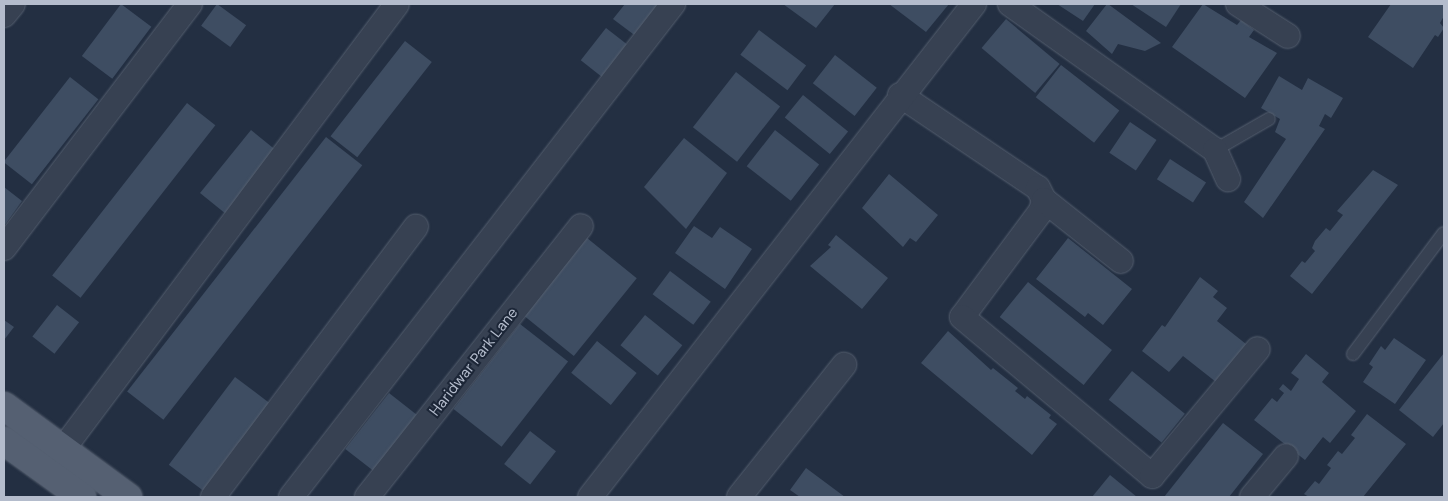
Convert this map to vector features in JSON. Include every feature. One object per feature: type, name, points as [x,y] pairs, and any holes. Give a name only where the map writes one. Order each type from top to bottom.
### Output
[{"type":"main road","points":[[4,406],[128,497]]},
{"type":"main road","points":[[40,432],[14,448],[82,497]]},
{"type":"street","points":[[4,16],[13,4]]},
{"type":"street","points":[[4,248],[190,4]]},
{"type":"street","points":[[63,449],[397,4]]},
{"type":"street","points":[[291,497],[673,4]]},
{"type":"street","points":[[590,497],[900,95],[974,4]]},
{"type":"street","points":[[1010,4],[1215,150],[1228,179]]},
{"type":"street","points":[[1238,4],[1288,36]]},
{"type":"street","points":[[900,95],[1038,188],[1044,200],[1122,261]]},
{"type":"street","points":[[1044,200],[1041,211],[962,316],[1152,476],[1258,350]]},
{"type":"street","name":"Haridwar Park Lane","points":[[367,497],[581,226]]},
{"type":"street","points":[[213,497],[416,227]]},
{"type":"street","points":[[746,495],[844,365]]},
{"type":"street","points":[[1252,497],[1286,456]]},
{"type":"lane","points":[[1215,150],[1269,119]]},
{"type":"lane","points":[[1353,354],[1444,233]]},
{"type":"building","points":[[121,4],[151,27],[112,79],[82,56]]},
{"type":"building","points":[[217,4],[246,25],[230,47],[201,26]]},
{"type":"building","points":[[625,4],[662,4],[637,37],[613,19]]},
{"type":"building","points":[[783,4],[835,4],[816,28]]},
{"type":"building","points":[[889,4],[949,4],[926,32]]},
{"type":"building","points":[[1057,4],[1095,4],[1083,21]]},
{"type":"building","points":[[1107,4],[1161,43],[1145,51],[1118,44],[1112,54],[1086,31]]},
{"type":"building","points":[[1131,4],[1181,4],[1166,27]]},
{"type":"building","points":[[1203,4],[1237,25],[1241,20],[1254,30],[1249,37],[1277,53],[1245,98],[1172,47]]},
{"type":"building","points":[[1391,4],[1444,4],[1444,16],[1440,23],[1444,28],[1438,37],[1435,35],[1413,68],[1368,37]]},
{"type":"building","points":[[1006,19],[1060,64],[1035,93],[982,48]]},
{"type":"building","points":[[606,28],[629,46],[604,78],[581,60]]},
{"type":"building","points":[[759,30],[806,66],[787,90],[740,55]]},
{"type":"building","points":[[405,41],[432,62],[357,157],[331,136]]},
{"type":"building","points":[[835,55],[877,88],[855,116],[813,83]]},
{"type":"building","points":[[1061,65],[1119,111],[1094,143],[1036,97]]},
{"type":"building","points":[[736,72],[780,106],[737,162],[693,127]]},
{"type":"building","points":[[1279,76],[1302,90],[1308,78],[1343,98],[1331,118],[1325,114],[1319,126],[1325,129],[1263,218],[1244,202],[1286,139],[1275,132],[1280,119],[1261,108]]},
{"type":"building","points":[[70,77],[98,99],[32,184],[4,161]]},
{"type":"building","points":[[803,95],[848,132],[830,154],[785,118]]},
{"type":"building","points":[[187,103],[215,125],[81,298],[52,276]]},
{"type":"building","points":[[1130,122],[1157,140],[1136,171],[1109,153]]},
{"type":"building","points":[[251,130],[278,152],[227,215],[200,193]]},
{"type":"building","points":[[775,130],[819,164],[791,201],[747,166]]},
{"type":"building","points":[[326,137],[362,165],[163,420],[127,392]]},
{"type":"building","points":[[684,138],[727,173],[686,229],[644,187]]},
{"type":"building","points":[[1170,159],[1206,182],[1193,203],[1157,179]]},
{"type":"building","points":[[1373,170],[1398,185],[1312,294],[1290,276],[1302,261],[1305,263],[1315,251],[1312,248],[1315,241],[1326,228],[1330,231],[1343,215],[1337,211]]},
{"type":"building","points":[[889,174],[938,215],[916,242],[910,238],[903,247],[862,208]]},
{"type":"building","points":[[4,187],[22,201],[4,226]]},
{"type":"building","points":[[694,226],[712,238],[720,227],[752,249],[725,289],[675,253]]},
{"type":"building","points":[[836,235],[888,278],[862,309],[810,266],[831,247],[828,245]]},
{"type":"building","points":[[587,238],[637,278],[574,356],[524,316]]},
{"type":"building","points":[[1068,238],[1132,289],[1103,325],[1088,313],[1085,317],[1036,279]]},
{"type":"building","points":[[670,271],[711,302],[693,325],[653,294]]},
{"type":"building","points":[[1200,277],[1218,291],[1213,297],[1227,308],[1217,321],[1246,344],[1216,382],[1183,356],[1169,372],[1142,351],[1162,325],[1165,327]]},
{"type":"building","points":[[1028,282],[1112,350],[1084,385],[1000,317]]},
{"type":"building","points":[[57,305],[79,322],[54,354],[32,337]]},
{"type":"building","points":[[645,315],[682,345],[658,376],[620,345]]},
{"type":"building","points":[[4,320],[14,327],[4,340]]},
{"type":"building","points":[[520,324],[568,362],[502,447],[454,409]]},
{"type":"building","points":[[948,331],[991,370],[993,368],[1018,388],[1015,391],[1025,399],[1027,396],[1051,415],[1049,418],[1057,424],[1032,455],[921,363]]},
{"type":"building","points":[[1394,338],[1426,360],[1395,404],[1363,382],[1373,367],[1369,364],[1381,346],[1385,350]]},
{"type":"building","points":[[597,341],[637,373],[611,405],[571,373]]},
{"type":"building","points":[[1444,353],[1444,423],[1433,437],[1399,410]]},
{"type":"building","points":[[1306,354],[1329,373],[1322,382],[1356,411],[1330,443],[1323,437],[1305,460],[1254,420],[1272,398],[1277,402],[1284,393],[1279,389],[1283,384],[1291,391],[1299,379],[1291,373]]},
{"type":"building","points":[[1132,371],[1185,414],[1162,443],[1109,400]]},
{"type":"building","points":[[235,377],[270,403],[204,491],[169,465]]},
{"type":"building","points":[[389,393],[417,415],[374,471],[345,449]]},
{"type":"building","points":[[1367,414],[1406,444],[1363,497],[1309,497],[1304,494],[1315,481],[1319,484],[1331,468],[1327,465],[1338,451],[1342,454],[1355,438],[1351,435]]},
{"type":"building","points":[[1223,423],[1263,454],[1229,497],[1164,497]]},
{"type":"building","points":[[530,431],[556,451],[530,484],[504,464]]},
{"type":"building","points":[[806,468],[845,497],[800,497],[790,490]]},
{"type":"building","points":[[1110,475],[1137,497],[1092,497]]}]
